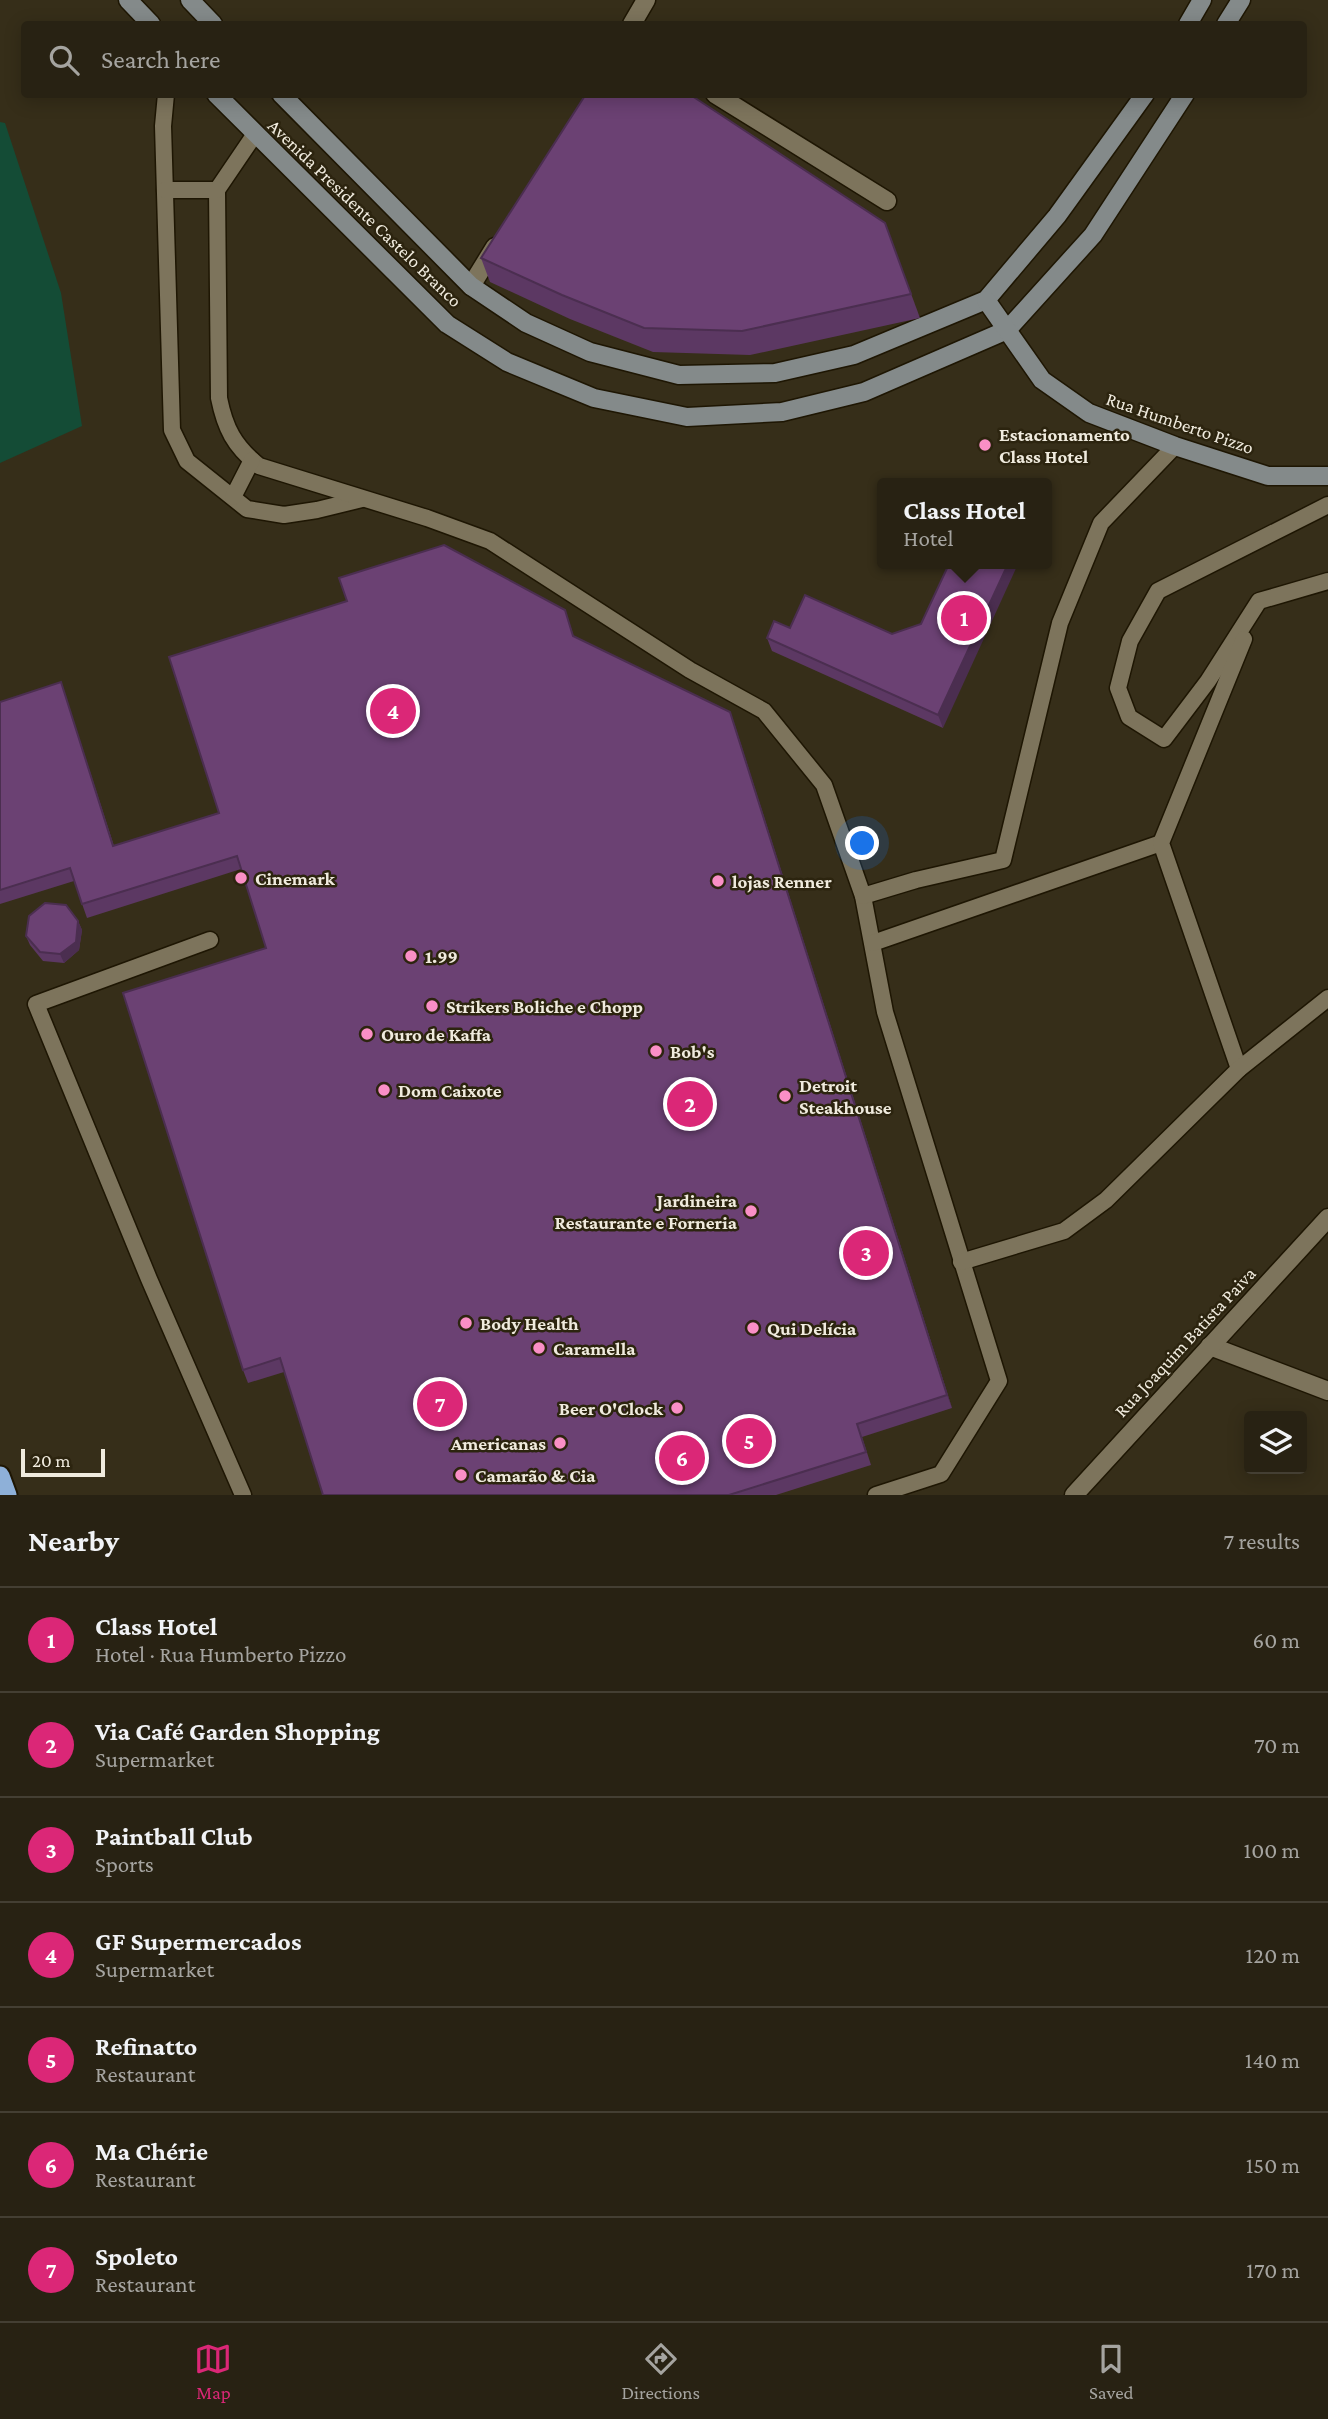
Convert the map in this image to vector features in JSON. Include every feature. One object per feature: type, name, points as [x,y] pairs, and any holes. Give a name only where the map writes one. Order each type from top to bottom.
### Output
[{"type":"main road","points":[[128,0],[148,21]]},
{"type":"main road","points":[[190,0],[210,21]]},
{"type":"main road","points":[[1190,21],[1202,0]]},
{"type":"main road","points":[[1228,21],[1241,0]]},
{"type":"main road","name":"Avenida Presidente Castelo Branco","points":[[220,98],[447,324],[507,362],[594,398],[687,417],[782,412],[864,392],[1007,330],[1093,235],[1182,98]]},
{"type":"main road","name":"Avenida Presidente Castelo Branco","points":[[285,98],[471,286],[526,323],[590,352],[679,375],[775,373],[854,355],[986,300],[1057,216],[1142,98]]},
{"type":"main road","name":"Rua Humberto Pizzo","points":[[986,300],[1042,380],[1090,413],[1175,446],[1268,476],[1328,477]]},
{"type":"street","points":[[634,21],[646,0]]},
{"type":"street","points":[[721,98],[887,201]]},
{"type":"street","points":[[471,286],[506,230]]},
{"type":"street","name":"Rua Joaquim Batista Paiva","points":[[1074,1495],[1328,1218]]},
{"type":"street","points":[[1210,1346],[1328,1391]]},
{"type":"lane","points":[[166,98],[163,126],[172,430],[187,461],[247,509],[284,515],[364,499]]},
{"type":"lane","points":[[255,134],[217,190],[219,398],[224,424],[242,452],[259,466],[490,541],[690,670],[764,711],[824,785],[863,897],[885,1012],[999,1381],[941,1474],[876,1495]]},
{"type":"lane","points":[[165,190],[217,190]]},
{"type":"lane","points":[[863,897],[916,880],[1003,860],[1060,623],[1101,523],[1175,446]]},
{"type":"lane","points":[[233,497],[252,460]]},
{"type":"lane","points":[[1328,505],[1158,591],[1130,642],[1118,688],[1129,717],[1164,739],[1208,681],[1259,601],[1328,581]]},
{"type":"lane","points":[[1239,1069],[1161,843],[1259,601]]},
{"type":"lane","points":[[873,943],[1161,843]]},
{"type":"lane","points":[[210,940],[36,1004],[149,1279],[243,1495]]},
{"type":"lane","points":[[961,1262],[1065,1231],[1106,1200],[1239,1069],[1328,998]]},
{"type":"green space","points":[[0,122],[5,123],[61,293],[82,426],[0,463]]},
{"type":"building","points":[[583,98],[695,98],[885,223],[911,294],[742,331],[644,328],[481,258]]},
{"type":"building","points":[[444,545],[565,610],[573,636],[730,712],[947,1395],[857,1424],[866,1452],[729,1495],[323,1495],[280,1358],[243,1370],[123,993],[266,948],[237,856],[82,904],[70,868],[0,890],[0,702],[61,682],[113,846],[219,813],[169,657],[347,601],[339,578]]},
{"type":"building","points":[[947,569],[1006,569],[938,715],[767,638],[774,621],[790,628],[805,595],[892,634],[921,624]]},
{"type":"building","points":[[45,903],[66,905],[78,921],[76,942],[60,954],[40,952],[26,936],[29,916]]},
{"type":"place","name":"Estacionamento Class Hotel","points":[[985,445]]},
{"type":"place","name":"Class Hotel","points":[[964,618]]},
{"type":"place","name":"GF Supermercados","points":[[393,711]]},
{"type":"place","name":"Cinemark","points":[[241,878]]},
{"type":"place","name":"lojas Renner","points":[[718,881]]},
{"type":"place","name":"1.99","points":[[411,956]]},
{"type":"place","name":"Strikers Boliche e Chopp","points":[[432,1006]]},
{"type":"place","name":"Ouro de Kaffa","points":[[367,1034]]},
{"type":"place","name":"Bob's","points":[[656,1051]]},
{"type":"place","name":"Dom Caixote","points":[[384,1090]]},
{"type":"place","name":"Detroit Steakhouse","points":[[785,1096]]},
{"type":"place","name":"Via Café Garden Shopping","points":[[690,1104]]},
{"type":"place","name":"Jardineira Restaurante e Forneria","points":[[751,1211]]},
{"type":"place","name":"Paintball Club","points":[[866,1253]]},
{"type":"place","name":"Body Health","points":[[466,1323]]},
{"type":"place","name":"Qui Delícia","points":[[753,1328]]},
{"type":"place","name":"Caramella","points":[[539,1348]]},
{"type":"place","name":"Spoleto","points":[[440,1404]]},
{"type":"place","name":"Beer O'Clock","points":[[677,1408]]},
{"type":"place","name":"Refinatto","points":[[749,1441]]},
{"type":"place","name":"Americanas","points":[[560,1443]]},
{"type":"place","name":"Ma Chérie","points":[[682,1458]]},
{"type":"place","name":"Camarão & Cia","points":[[461,1475]]}]
